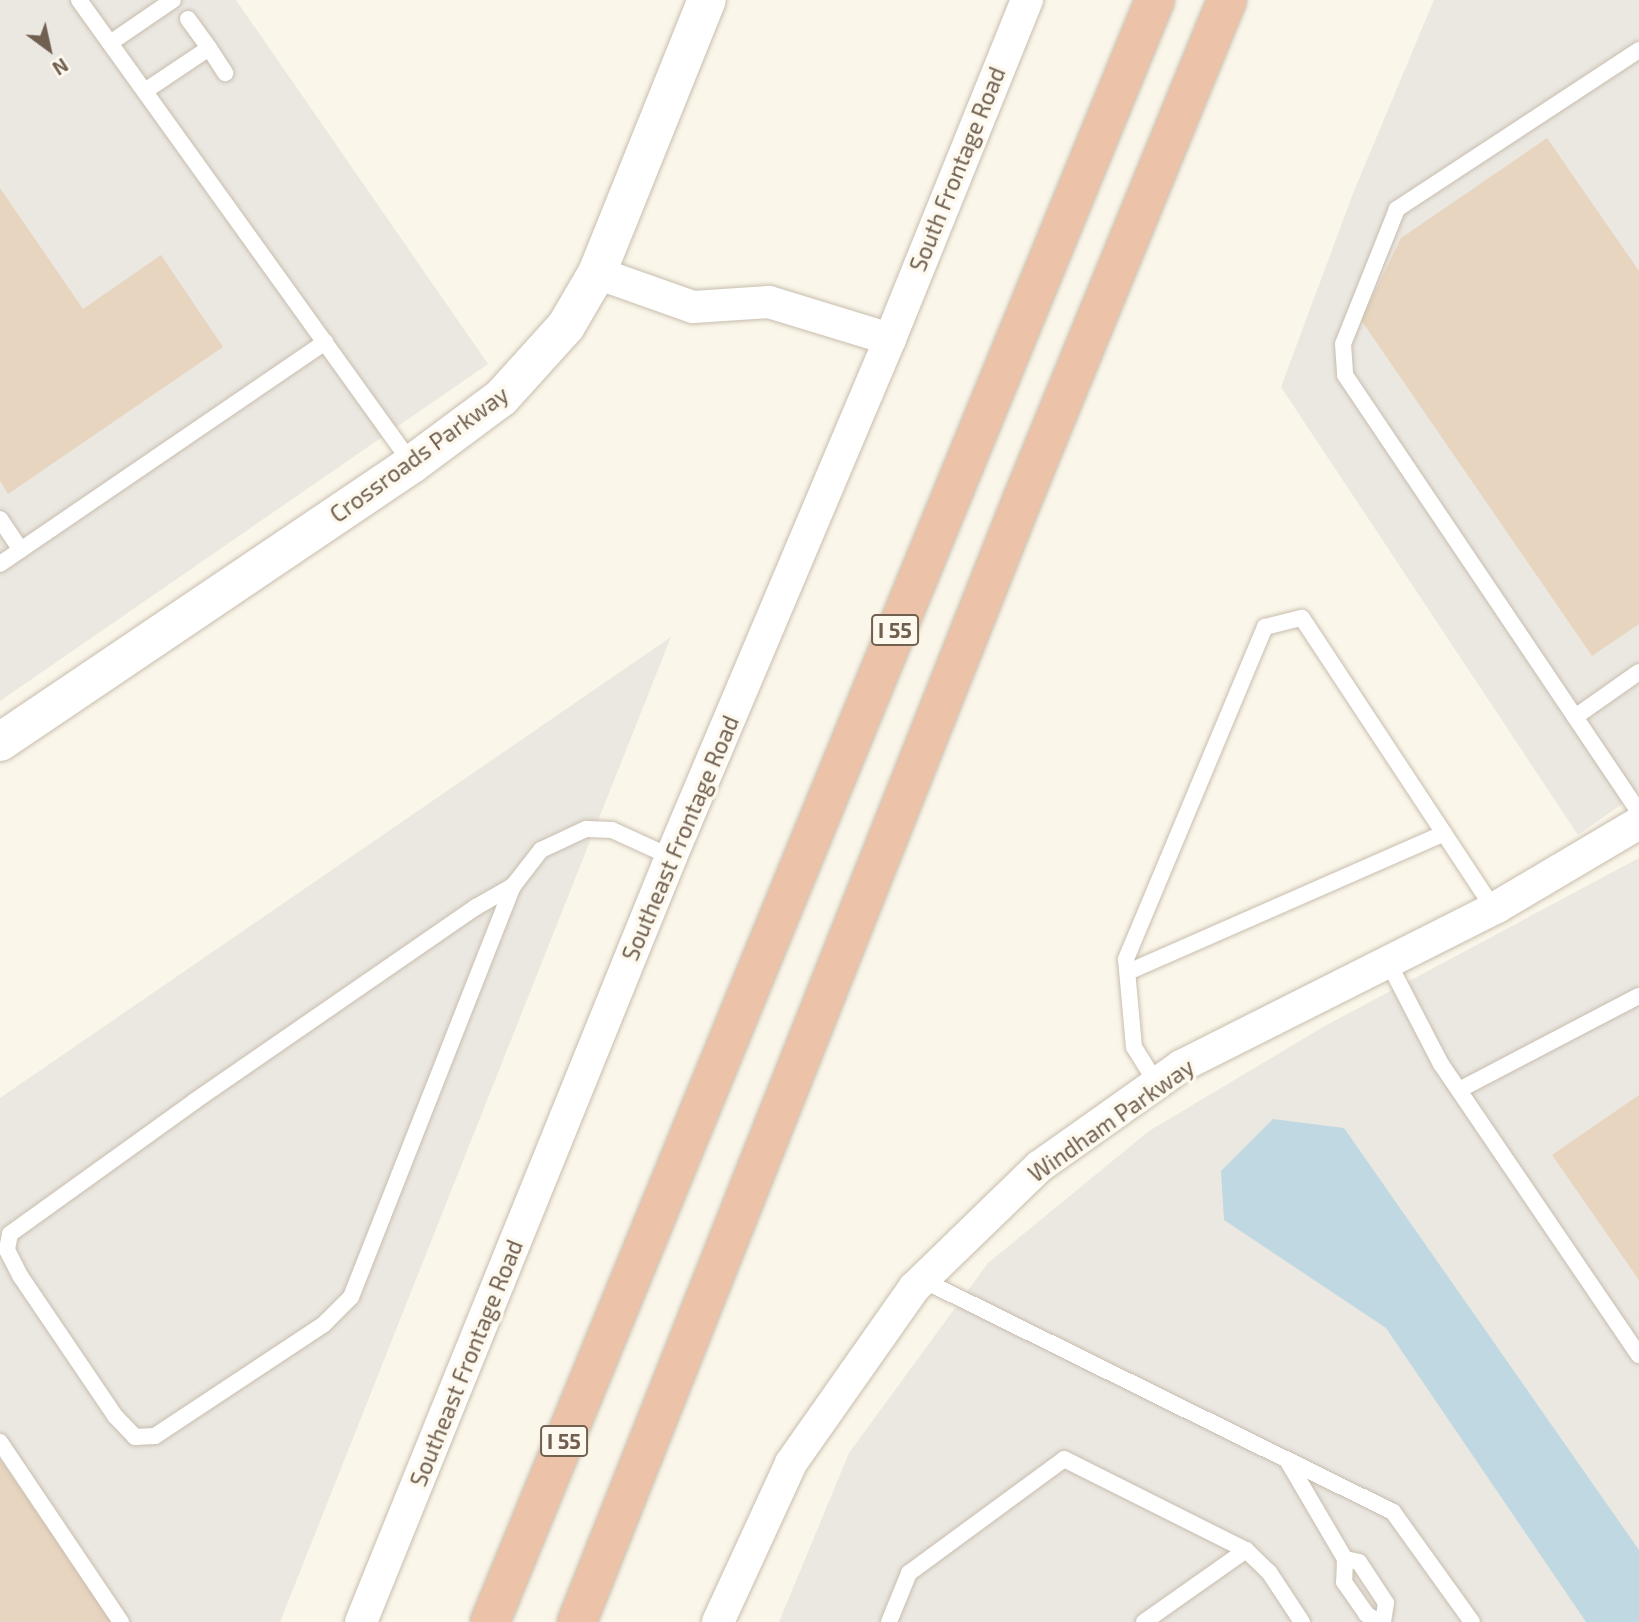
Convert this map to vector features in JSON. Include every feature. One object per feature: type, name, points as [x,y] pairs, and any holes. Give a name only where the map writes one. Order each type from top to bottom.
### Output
[{"type":"highway","name":"I 55","points":[[490,1622],[1155,0]]},
{"type":"highway","points":[[577,1622],[1018,511],[1227,0]]},
{"type":"street","name":"Crossroads Parkway","points":[[0,742],[412,464],[501,398],[566,326],[597,273],[707,0]]},
{"type":"street","name":"South Frontage Road","points":[[890,339],[1027,0]]},
{"type":"street","points":[[597,273],[693,307],[769,302],[890,339]]},
{"type":"street","name":"Southeast Frontage Road","points":[[361,1622],[671,857],[890,339]]},
{"type":"street","name":"Windham Parkway","points":[[718,1622],[791,1463],[923,1280],[1040,1166],[1181,1066],[1387,960],[1494,909],[1639,823]]},
{"type":"lane","points":[[79,0],[412,464]]},
{"type":"lane","points":[[110,43],[173,0]]},
{"type":"lane","points":[[188,19],[225,73]]},
{"type":"lane","points":[[145,91],[209,48]]},
{"type":"lane","points":[[1639,50],[1397,209],[1343,344],[1345,375],[1639,812]]},
{"type":"lane","points":[[0,564],[326,342]]},
{"type":"lane","points":[[0,519],[21,550]]},
{"type":"lane","points":[[1157,1084],[1134,1047],[1126,959],[1265,627],[1302,618],[1494,909]]},
{"type":"lane","points":[[1575,717],[1639,672]]},
{"type":"lane","points":[[513,886],[408,953],[10,1234],[8,1250],[22,1277],[115,1416],[135,1437],[155,1436],[324,1324],[351,1297],[513,886],[541,850],[586,829],[612,830],[671,857]]},
{"type":"lane","points":[[1128,972],[1444,833]]},
{"type":"lane","points":[[1387,960],[1458,1090],[1639,1355]]},
{"type":"lane","points":[[1458,1090],[1639,996]]},
{"type":"lane","points":[[923,1280],[1393,1512],[1472,1622]]},
{"type":"lane","points":[[0,1442],[121,1622]]},
{"type":"lane","points":[[889,1622],[909,1573],[1064,1459],[1246,1550],[1269,1572],[1302,1622]]},
{"type":"lane","points":[[1287,1460],[1345,1559],[1344,1582],[1366,1614],[1381,1622],[1386,1603],[1359,1562],[1345,1559]]},
{"type":"lane","points":[[1144,1622],[1246,1550]]},
{"type":"shaded area","points":[[0,0],[236,0],[488,364],[0,701]]},
{"type":"shaded area","points":[[1434,0],[1639,0],[1639,792],[1578,835],[1281,387],[1354,191]]},
{"type":"shaded area","points":[[671,637],[280,1622],[0,1622],[0,1098]]},
{"type":"shaded area","points":[[1639,858],[1639,1622],[779,1622],[849,1453],[988,1263],[1149,1131],[1323,1027]]},
{"type":"water","points":[[1273,1119],[1344,1128],[1639,1550],[1639,1622],[1586,1622],[1386,1328],[1224,1220],[1221,1171]]},
{"type":"building","points":[[1547,138],[1639,271],[1639,624],[1592,656],[1361,320],[1401,238]]},
{"type":"building","points":[[0,188],[83,309],[161,255],[223,347],[8,494],[0,481]]},
{"type":"building","points":[[1639,1095],[1639,1280],[1552,1155]]},
{"type":"building","points":[[0,1459],[113,1622],[0,1622]]}]
